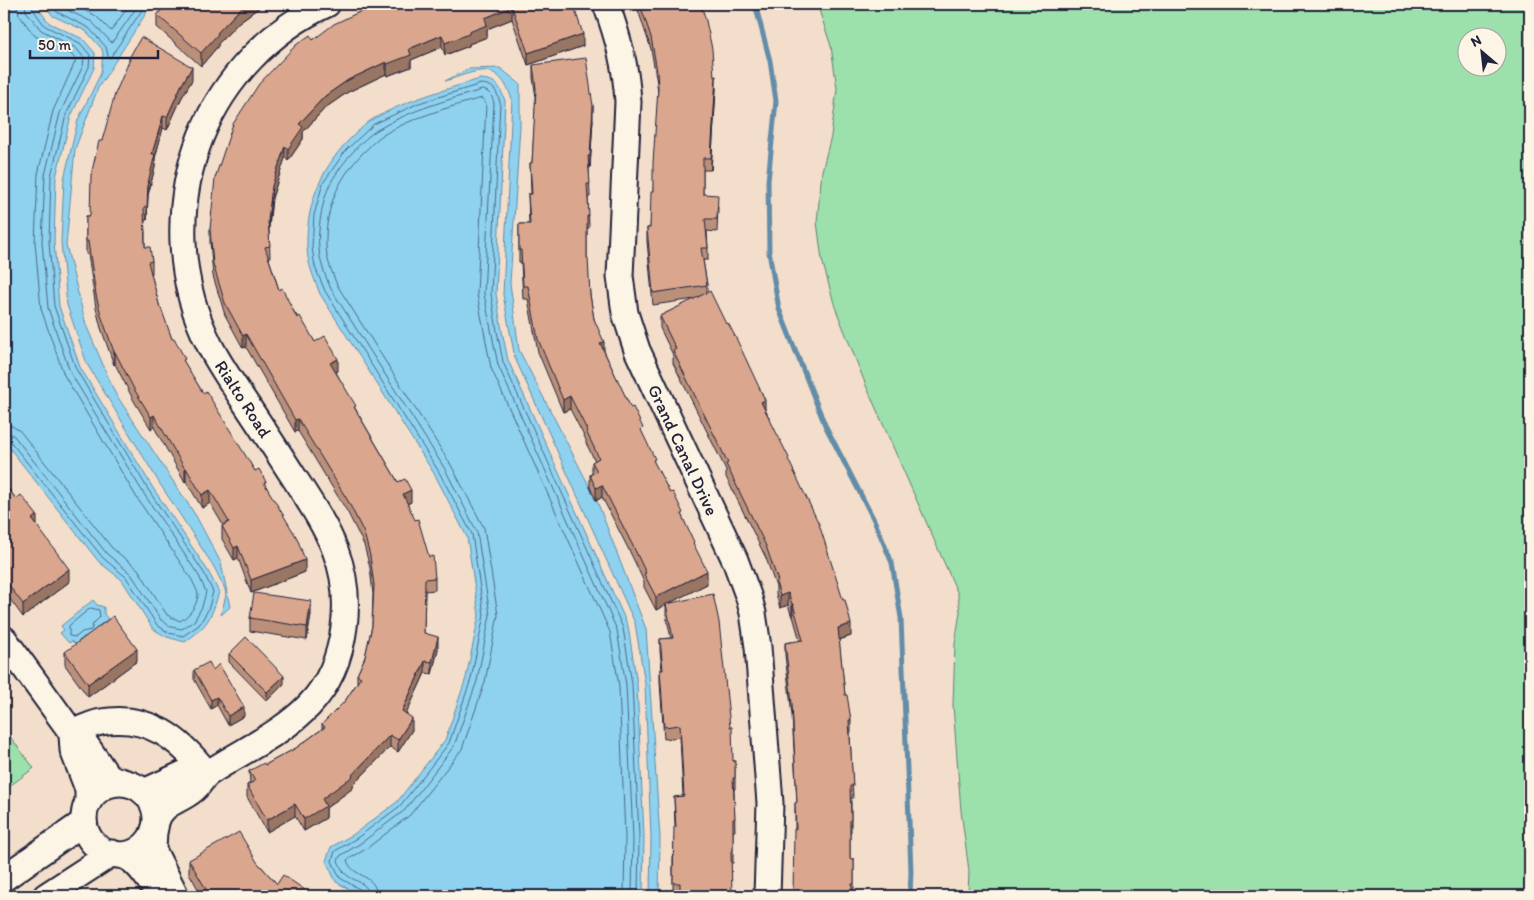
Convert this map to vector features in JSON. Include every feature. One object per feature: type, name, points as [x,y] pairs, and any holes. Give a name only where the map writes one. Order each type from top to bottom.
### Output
[{"type":"street","name":"Rialto Road","points":[[155,826],[158,815],[164,807],[193,790],[207,774],[258,745],[295,720],[315,700],[333,669],[344,629],[346,593],[335,546],[319,516],[210,346],[191,296],[182,241],[184,204],[191,168],[204,127],[223,94],[250,59],[266,44],[301,18],[327,4]]},
{"type":"street","name":"Grand Canal Drive","points":[[606,4],[622,53],[628,86],[620,276],[625,313],[637,350],[735,560],[753,613],[759,657],[770,803],[767,896]]},
{"type":"street","points":[[4,639],[72,733],[84,742],[106,774],[112,779],[137,788],[153,804],[155,826],[153,850],[176,896]]},
{"type":"street","points":[[72,733],[101,722],[127,721],[150,725],[168,735],[191,753],[207,774]]},
{"type":"street","points":[[72,733],[73,750],[88,789],[86,812],[88,835],[100,849],[125,855],[134,860],[161,896]]},
{"type":"street","name":"Rialto Road","points":[[137,788],[183,774],[207,774]]},
{"type":"street","points":[[4,878],[86,812],[95,792],[106,786],[118,783],[137,788]]},
{"type":"street","points":[[46,896],[116,854],[137,850],[151,838],[155,826]]},
{"type":"green space","points":[[817,4],[1530,4],[1530,896],[968,896],[969,871],[961,811],[953,705],[955,644],[960,612],[958,594],[867,388],[835,307],[822,260],[817,222],[822,171],[831,136],[837,89],[831,46]]},
{"type":"green space","points":[[4,729],[34,768],[11,785],[4,775]]},
{"type":"water","points":[[4,4],[35,4],[49,23],[83,39],[95,53],[94,68],[71,116],[56,177],[54,241],[59,306],[80,367],[153,488],[208,571],[219,592],[208,621],[185,642],[167,637],[153,629],[122,580],[99,562],[4,441]]},
{"type":"water","points":[[44,4],[152,4],[98,88],[75,149],[66,245],[86,325],[115,393],[196,516],[221,563],[230,607],[221,615],[226,595],[225,589],[214,567],[160,484],[87,364],[67,305],[61,242],[64,179],[78,120],[101,73],[103,54],[102,49],[86,31],[53,16]]},
{"type":"water","points":[[500,68],[520,84],[520,126],[510,283],[519,350],[597,501],[646,629],[660,838],[659,896],[650,896],[651,837],[645,684],[635,623],[515,358],[503,295],[512,99],[500,77],[493,73],[477,71],[445,81],[469,69]]},
{"type":"water","points":[[480,79],[494,82],[501,91],[505,101],[496,294],[508,360],[628,626],[637,684],[644,836],[643,896],[362,896],[336,882],[326,861],[331,847],[354,834],[397,802],[445,740],[466,678],[479,615],[467,537],[435,475],[320,294],[311,270],[307,252],[307,230],[310,214],[313,199],[325,171],[344,146],[368,122],[412,101]]},
{"type":"water","points":[[93,600],[97,605],[104,607],[104,614],[108,619],[97,627],[99,630],[88,639],[85,636],[75,644],[72,641],[69,643],[60,633],[64,630],[61,626]]},
{"type":"building","points":[[167,4],[247,4],[217,33],[201,53],[157,15]]},
{"type":"building","points":[[384,4],[573,4],[583,34],[528,53],[512,7],[485,18],[487,25],[469,32],[469,34],[445,43],[442,35],[409,49],[411,55],[387,64],[386,62],[348,80],[325,96],[299,124],[303,127],[288,149],[285,146],[272,186],[268,221],[270,246],[265,247],[279,290],[282,288],[297,318],[300,316],[315,342],[325,336],[338,359],[330,363],[356,406],[354,407],[398,482],[405,479],[411,490],[403,494],[415,520],[418,519],[429,557],[433,556],[435,578],[425,579],[424,633],[438,637],[432,662],[425,661],[402,711],[412,718],[398,740],[390,735],[353,776],[322,799],[326,806],[304,819],[295,804],[267,820],[247,785],[255,781],[249,771],[264,763],[265,765],[296,748],[325,727],[322,724],[345,701],[361,677],[357,675],[365,657],[372,626],[374,585],[370,556],[364,533],[348,501],[298,419],[295,420],[246,334],[243,336],[225,303],[213,264],[210,229],[215,178],[233,124],[259,84],[296,45],[310,35],[313,40],[334,24],[357,13]]},
{"type":"building","points":[[640,4],[701,4],[712,49],[714,77],[716,76],[711,158],[703,158],[703,194],[718,195],[717,219],[705,219],[708,248],[701,248],[707,285],[653,293],[647,228],[650,228],[651,192],[653,192],[658,89],[651,37]]},
{"type":"building","points":[[141,37],[192,67],[167,117],[163,116],[152,154],[155,154],[148,183],[147,207],[144,207],[145,247],[150,247],[152,261],[148,262],[160,308],[172,339],[174,338],[185,359],[183,360],[203,393],[206,391],[255,471],[259,469],[266,482],[264,483],[297,538],[305,560],[251,580],[238,546],[234,548],[222,526],[229,522],[210,490],[202,495],[154,415],[151,417],[134,389],[114,352],[96,295],[88,241],[86,241],[86,216],[90,216],[91,175],[99,141],[102,141],[115,94],[129,58]]},
{"type":"building","points":[[586,58],[593,106],[590,156],[588,156],[590,184],[587,184],[589,216],[587,216],[587,258],[594,319],[604,342],[600,343],[631,408],[633,407],[643,428],[641,430],[655,459],[653,460],[670,493],[673,492],[683,513],[681,514],[693,543],[707,571],[656,597],[602,485],[596,488],[590,475],[597,471],[592,462],[599,458],[570,396],[563,400],[538,339],[528,286],[523,286],[521,250],[519,250],[519,224],[530,224],[528,194],[532,194],[530,163],[532,163],[536,88],[533,65]]},
{"type":"building","points":[[710,291],[726,324],[728,323],[736,338],[765,400],[761,402],[819,524],[843,600],[845,600],[851,624],[838,628],[845,695],[847,695],[851,720],[849,720],[853,786],[850,786],[850,859],[854,859],[852,896],[793,896],[794,829],[796,829],[795,803],[797,802],[792,703],[785,643],[803,640],[793,604],[788,593],[780,596],[776,582],[778,581],[766,546],[673,351],[676,349],[660,316]]},
{"type":"building","points":[[4,483],[16,499],[21,495],[37,515],[32,519],[69,569],[23,604],[4,579]]},
{"type":"building","points":[[254,593],[311,601],[307,627],[250,618]]},
{"type":"building","points":[[713,594],[719,622],[730,727],[732,727],[733,761],[735,761],[735,778],[733,778],[735,819],[733,819],[733,851],[731,851],[732,896],[680,896],[680,883],[673,883],[674,827],[676,827],[674,797],[684,796],[680,725],[664,727],[660,670],[663,670],[660,639],[673,638],[666,604]]},
{"type":"building","points":[[113,616],[137,649],[88,684],[65,652]]},
{"type":"building","points":[[246,637],[284,676],[267,692],[229,654]]},
{"type":"building","points":[[209,662],[213,670],[219,664],[244,707],[228,716],[217,697],[211,700],[194,670]]},
{"type":"building","points":[[239,832],[257,862],[277,884],[283,875],[305,890],[303,893],[309,896],[210,896],[189,860]]},
{"type":"waterway","points":[[755,4],[770,61],[776,101],[768,181],[769,252],[779,309],[825,425],[874,520],[892,563],[901,618],[911,871],[910,896]]}]
